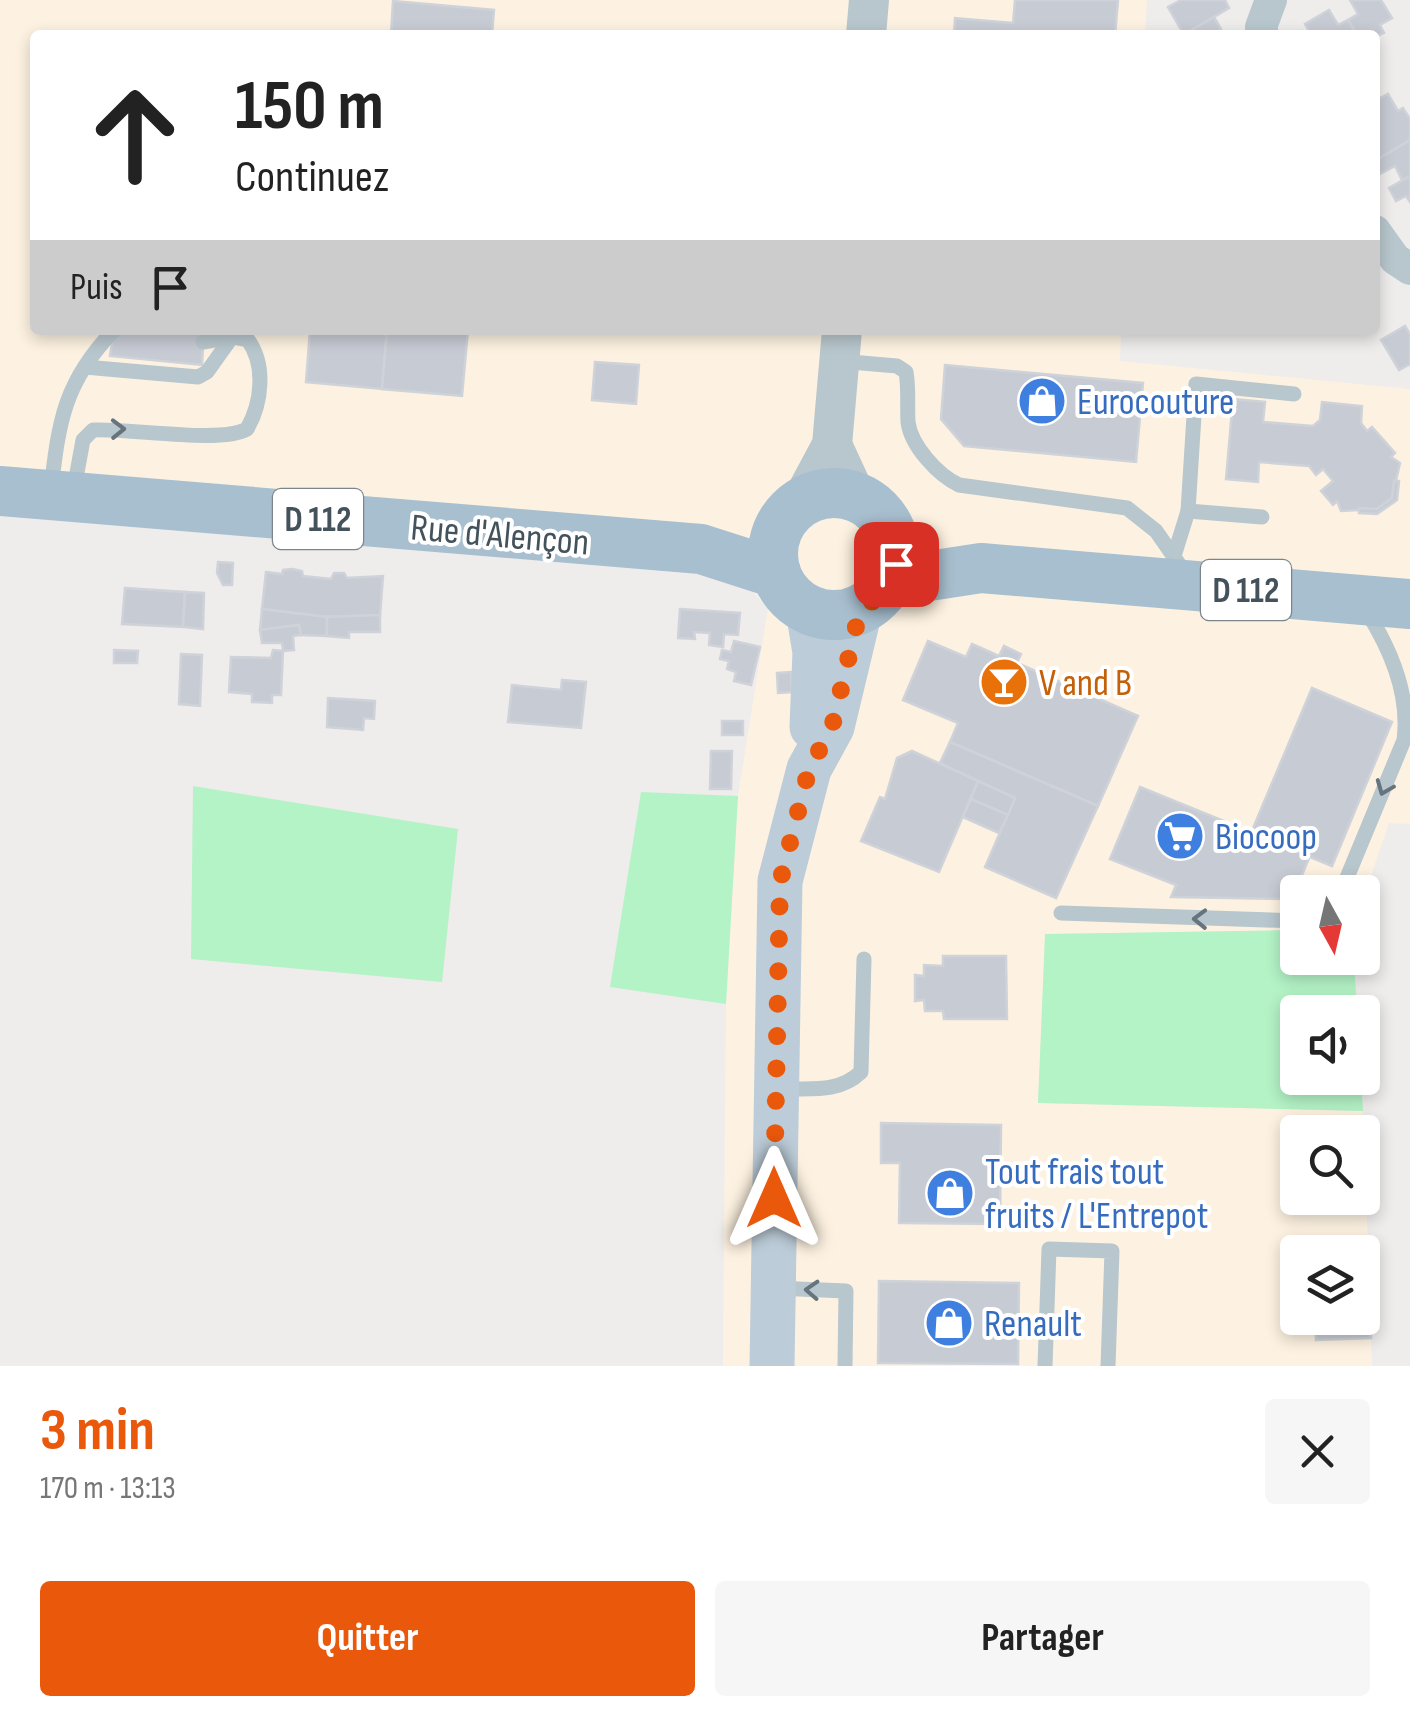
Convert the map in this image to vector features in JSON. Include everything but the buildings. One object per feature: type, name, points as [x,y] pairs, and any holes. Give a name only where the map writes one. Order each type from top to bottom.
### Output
[{"type":"main road","name":"Rue d'Alençon","points":[[0,492],[701,549],[776,573]]},
{"type":"main road","points":[[809,769],[832,727],[875,596],[896,564],[873,512],[832,492],[792,511],[772,554],[783,588],[808,610],[843,615],[875,596]]},
{"type":"main road","name":"Rue d'Alençon","points":[[701,549],[792,511]]},
{"type":"main road","name":"D 112","points":[[873,512],[981,568]]},
{"type":"main road","name":"D 112","points":[[875,596],[981,568],[1184,571],[1360,600],[1410,604]]},
{"type":"main road","points":[[772,1366],[780,882],[809,769],[815,652],[808,610]]},
{"type":"street","points":[[866,30],[869,0]]},
{"type":"street","points":[[1262,30],[1271,0]]},
{"type":"street","points":[[1380,237],[1395,259],[1410,269]]},
{"type":"street","points":[[792,511],[832,445],[841,346]]},
{"type":"street","points":[[832,445],[873,512]]},
{"type":"lane","points":[[61,497],[62,407],[84,367],[110,335]]},
{"type":"lane","points":[[84,367],[198,377],[207,372],[232,338]]},
{"type":"lane","points":[[61,497],[83,440],[93,430],[124,428],[224,436],[247,430],[257,401],[258,354],[248,340],[203,342]]},
{"type":"lane","points":[[841,346],[906,372],[908,424],[913,438],[947,480],[959,486],[1127,508],[1156,531],[1184,571]]},
{"type":"lane","points":[[1184,571],[1196,384],[1294,394]]},
{"type":"lane","points":[[1188,511],[1262,517]]},
{"type":"lane","points":[[1349,875],[1404,740],[1406,724],[1390,648],[1360,600]]},
{"type":"lane","points":[[1061,913],[1280,920]]},
{"type":"lane","points":[[775,1088],[831,1089],[850,1083],[861,1072],[864,960]]},
{"type":"lane","points":[[1045,1366],[1050,1249],[1112,1251],[1108,1366]]},
{"type":"lane","points":[[773,1288],[846,1291],[845,1366]]},
{"type":"shaded area","points":[[0,0],[1147,0],[1145,30],[30,30],[30,335],[1121,335],[1120,361],[1410,389],[1410,824],[1389,823],[1371,875],[1280,875],[1280,930],[1046,934],[1038,1103],[1363,1111],[1363,1115],[1280,1115],[1280,1215],[1367,1215],[1367,1235],[1280,1235],[1280,1335],[1371,1335],[1372,1366],[723,1366],[726,1004],[738,796],[768,608],[715,551],[0,496]]},
{"type":"green space","points":[[193,786],[458,829],[442,982],[191,959]]},
{"type":"green space","points":[[641,792],[738,796],[726,1004],[610,987]]},
{"type":"green space","points":[[1280,930],[1280,975],[1355,975],[1356,995],[1280,995],[1280,1095],[1362,1095],[1363,1111],[1038,1103],[1045,934]]},
{"type":"place","name":"Eurocouture","points":[[1042,401]]},
{"type":"place","name":"V and B","points":[[1004,682]]},
{"type":"place","name":"Biocoop","points":[[1180,836]]},
{"type":"place","name":"Tout frais tout fruits / L'Entrepot","points":[[950,1193]]},
{"type":"place","name":"Renault","points":[[949,1323]]},
{"type":"route","points":[[774,1198],[780,882],[809,769],[832,727],[860,610],[890,582],[896,564]]}]
